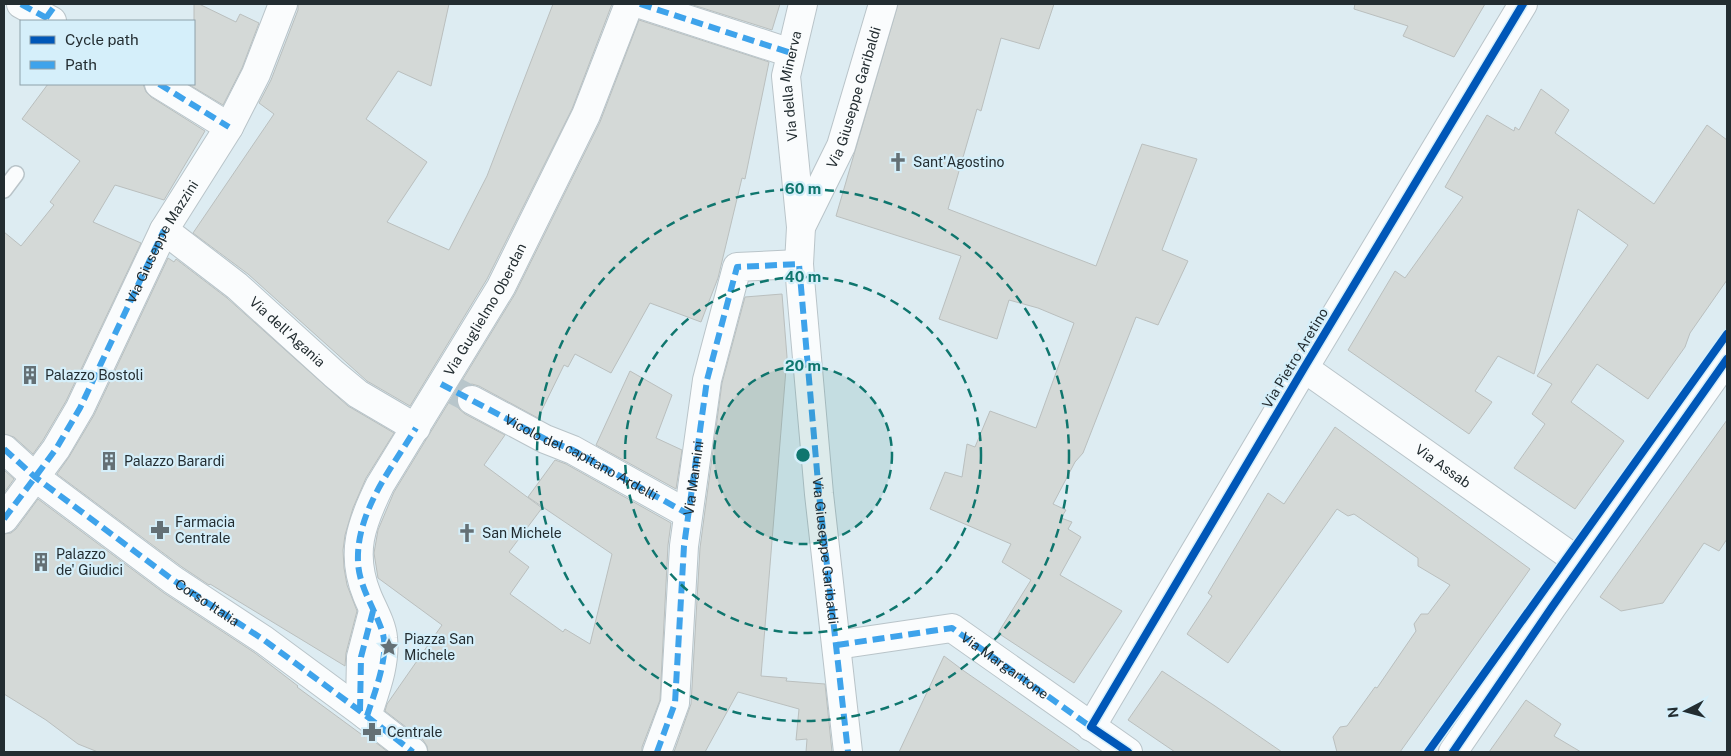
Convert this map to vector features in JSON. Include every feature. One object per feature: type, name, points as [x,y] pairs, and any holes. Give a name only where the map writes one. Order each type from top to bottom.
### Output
[{"type":"street","points":[[20,4],[51,14]]},
{"type":"street","name":"Via Giuseppe Mazzini","points":[[4,519],[56,449],[80,408],[164,230],[229,127],[256,74],[283,4]]},
{"type":"street","name":"Via Guglielmo Oberdan","points":[[364,713],[384,655],[383,636],[360,578],[358,562],[365,515],[380,485],[416,428],[456,392],[501,287],[586,115],[628,4]]},
{"type":"street","points":[[640,4],[791,53]]},
{"type":"street","name":"Via della Minerva","points":[[801,227],[786,76],[803,4]]},
{"type":"street","name":"Via Giuseppe Garibaldi","points":[[848,752],[837,644],[818,494],[799,264],[801,227],[842,146],[883,4]]},
{"type":"street","name":"Via Pietro Aretino","points":[[1091,726],[1523,4]]},
{"type":"street","points":[[161,85],[229,127]]},
{"type":"street","name":"Via dell'Agania","points":[[164,230],[237,286],[358,394],[416,428]]},
{"type":"street","name":"Via Mannini","points":[[657,752],[675,703],[688,514],[707,380],[737,267],[799,264]]},
{"type":"street","points":[[1453,752],[1582,564],[1727,359]]},
{"type":"street","name":"Via Assab","points":[[1304,368],[1582,564]]},
{"type":"street","name":"Vicolo del capitano Ardelli","points":[[456,392],[545,439],[573,450],[688,514]]},
{"type":"street","name":"Corso Italia","points":[[4,449],[35,477],[173,580],[264,640],[364,713],[413,752]]},
{"type":"street","name":"Via Margaritone","points":[[837,644],[952,628],[1128,752]]},
{"type":"lane","points":[[4,190],[16,174]]},
{"type":"building","points":[[194,4],[199,4],[236,22],[240,14],[259,23],[242,68],[223,105],[190,85],[195,85]]},
{"type":"building","points":[[298,4],[449,4],[431,86],[398,71],[366,119],[427,162],[387,222],[449,250],[487,176],[553,4],[612,4],[572,109],[487,279],[410,406],[367,381],[248,274],[193,233],[274,114],[259,103],[271,80],[298,10]]},
{"type":"building","points":[[690,4],[780,4],[772,30]]},
{"type":"building","points":[[898,4],[1054,4],[1039,49],[1001,38],[981,111],[977,109],[948,209],[1096,266],[1142,144],[1197,159],[1162,250],[1188,261],[1158,325],[1136,317],[1083,453],[1075,462],[1053,504],[1066,510],[1061,518],[1072,522],[1068,529],[1081,537],[1060,575],[1122,611],[1074,683],[998,633],[1031,580],[1002,562],[1011,544],[930,509],[945,472],[962,477],[967,444],[975,447],[990,411],[1036,428],[1074,323],[1038,308],[1009,300],[997,339],[939,319],[961,256],[836,216]]},
{"type":"building","points":[[1355,4],[1485,4],[1454,57],[1403,36],[1408,26],[1354,9]]},
{"type":"building","points":[[639,20],[769,62],[745,179],[742,178],[718,278],[701,322],[650,303],[611,373],[575,354],[568,367],[564,365],[538,418],[472,384],[463,387],[458,393],[456,401],[459,409],[465,414],[505,435],[484,465],[542,508],[509,552],[529,567],[510,594],[563,632],[565,629],[590,644],[612,554],[528,497],[555,460],[566,464],[671,523],[668,545],[660,700],[642,747],[642,752],[428,752],[423,740],[385,711],[387,704],[442,625],[378,578],[374,553],[378,530],[394,492],[515,294],[600,122]]},
{"type":"building","points":[[47,85],[143,85],[146,92],[151,97],[205,131],[164,200],[115,185],[93,222],[141,243],[66,401],[33,454],[14,437],[4,434],[4,232],[21,246],[54,205],[50,202],[80,161],[22,119]]},
{"type":"building","points":[[1541,89],[1569,110],[1555,133],[1654,204],[1707,125],[1727,140],[1727,280],[1690,333],[1685,347],[1648,399],[1597,364],[1571,402],[1624,441],[1575,509],[1514,468],[1545,424],[1532,414],[1552,384],[1537,376],[1628,245],[1578,209],[1534,374],[1498,356],[1475,391],[1492,402],[1469,434],[1348,350],[1395,271],[1405,278],[1463,197],[1445,187],[1487,115],[1514,131],[1515,127],[1519,130]]},
{"type":"building","points":[[168,258],[174,262],[176,259],[227,298],[348,406],[394,433],[366,478],[353,508],[345,535],[343,550],[344,568],[347,585],[357,611],[346,653],[345,666],[182,567],[57,474],[94,415]]},
{"type":"building","points":[[782,294],[787,357],[761,676],[787,678],[786,681],[825,684],[832,752],[806,752],[807,739],[796,740],[799,709],[738,692],[705,752],[674,752],[691,704],[700,548],[722,383],[745,297]]},
{"type":"building","points":[[630,371],[672,395],[656,438],[682,450],[676,489],[596,445]]},
{"type":"building","points":[[1727,420],[1727,539],[1719,551],[1704,543],[1663,603],[1621,611],[1600,597]]},
{"type":"building","points":[[1335,427],[1530,569],[1400,752],[1337,752],[1333,737],[1340,727],[1347,726],[1375,687],[1377,688],[1416,631],[1414,624],[1421,614],[1428,614],[1450,585],[1418,566],[1418,558],[1354,514],[1348,516],[1337,509],[1228,663],[1187,634],[1212,596],[1208,593],[1268,493],[1284,504]]},
{"type":"building","points":[[4,470],[14,479],[4,493]]},
{"type":"building","points":[[38,499],[164,593],[255,653],[297,687],[388,752],[98,752],[78,744],[46,720],[4,694],[4,534],[11,533],[16,529]]},
{"type":"building","points":[[944,656],[964,671],[1081,752],[899,752]]},
{"type":"building","points":[[1162,671],[1282,752],[1175,752],[1128,720]]},
{"type":"building","points":[[1526,700],[1561,724],[1554,736],[1581,752],[1489,752]]},
{"type":"tunnel","points":[[455,391],[472,400]]},
{"type":"marked path","points":[[21,4],[50,20]]},
{"type":"marked path","points":[[46,18],[56,4]]},
{"type":"marked path","points":[[640,4],[791,53]]},
{"type":"marked path","points":[[161,85],[229,127]]},
{"type":"marked path","points":[[4,519],[56,449],[80,408],[164,230]]},
{"type":"marked path","points":[[657,752],[675,703],[684,546],[707,380],[737,267],[799,264],[819,494],[848,752]]},
{"type":"marked path","points":[[441,384],[545,439],[573,450],[688,514]]},
{"type":"marked path","points":[[367,716],[380,675],[384,643],[380,625],[361,581],[358,562],[359,544],[369,508],[386,475],[416,428]]},
{"type":"marked path","points":[[4,449],[35,477],[173,580],[264,640],[413,752]]},
{"type":"marked path","points":[[360,711],[361,657],[373,611]]},
{"type":"marked path","points":[[837,645],[952,628],[1091,727]]},
{"type":"cycle path","points":[[1128,752],[1091,727],[1523,4]]},
{"type":"cycle path","points":[[1428,752],[1727,334]]},
{"type":"cycle path","points":[[1453,752],[1552,607],[1727,359]]},
{"type":"place","name":"Sant'Agostino","points":[[898,162]]},
{"type":"place","name":"Palazzo Bostoli","points":[[30,375]]},
{"type":"place","name":"Palazzo Barardi","points":[[109,461]]},
{"type":"place","name":"Farmacia Centrale","points":[[160,530]]},
{"type":"place","name":"San Michele","points":[[467,533]]},
{"type":"place","name":"Palazzo de' Giudici","points":[[41,562]]},
{"type":"place","name":"Piazza San Michele","points":[[389,647]]},
{"type":"place","name":"Centrale","points":[[372,732]]}]
